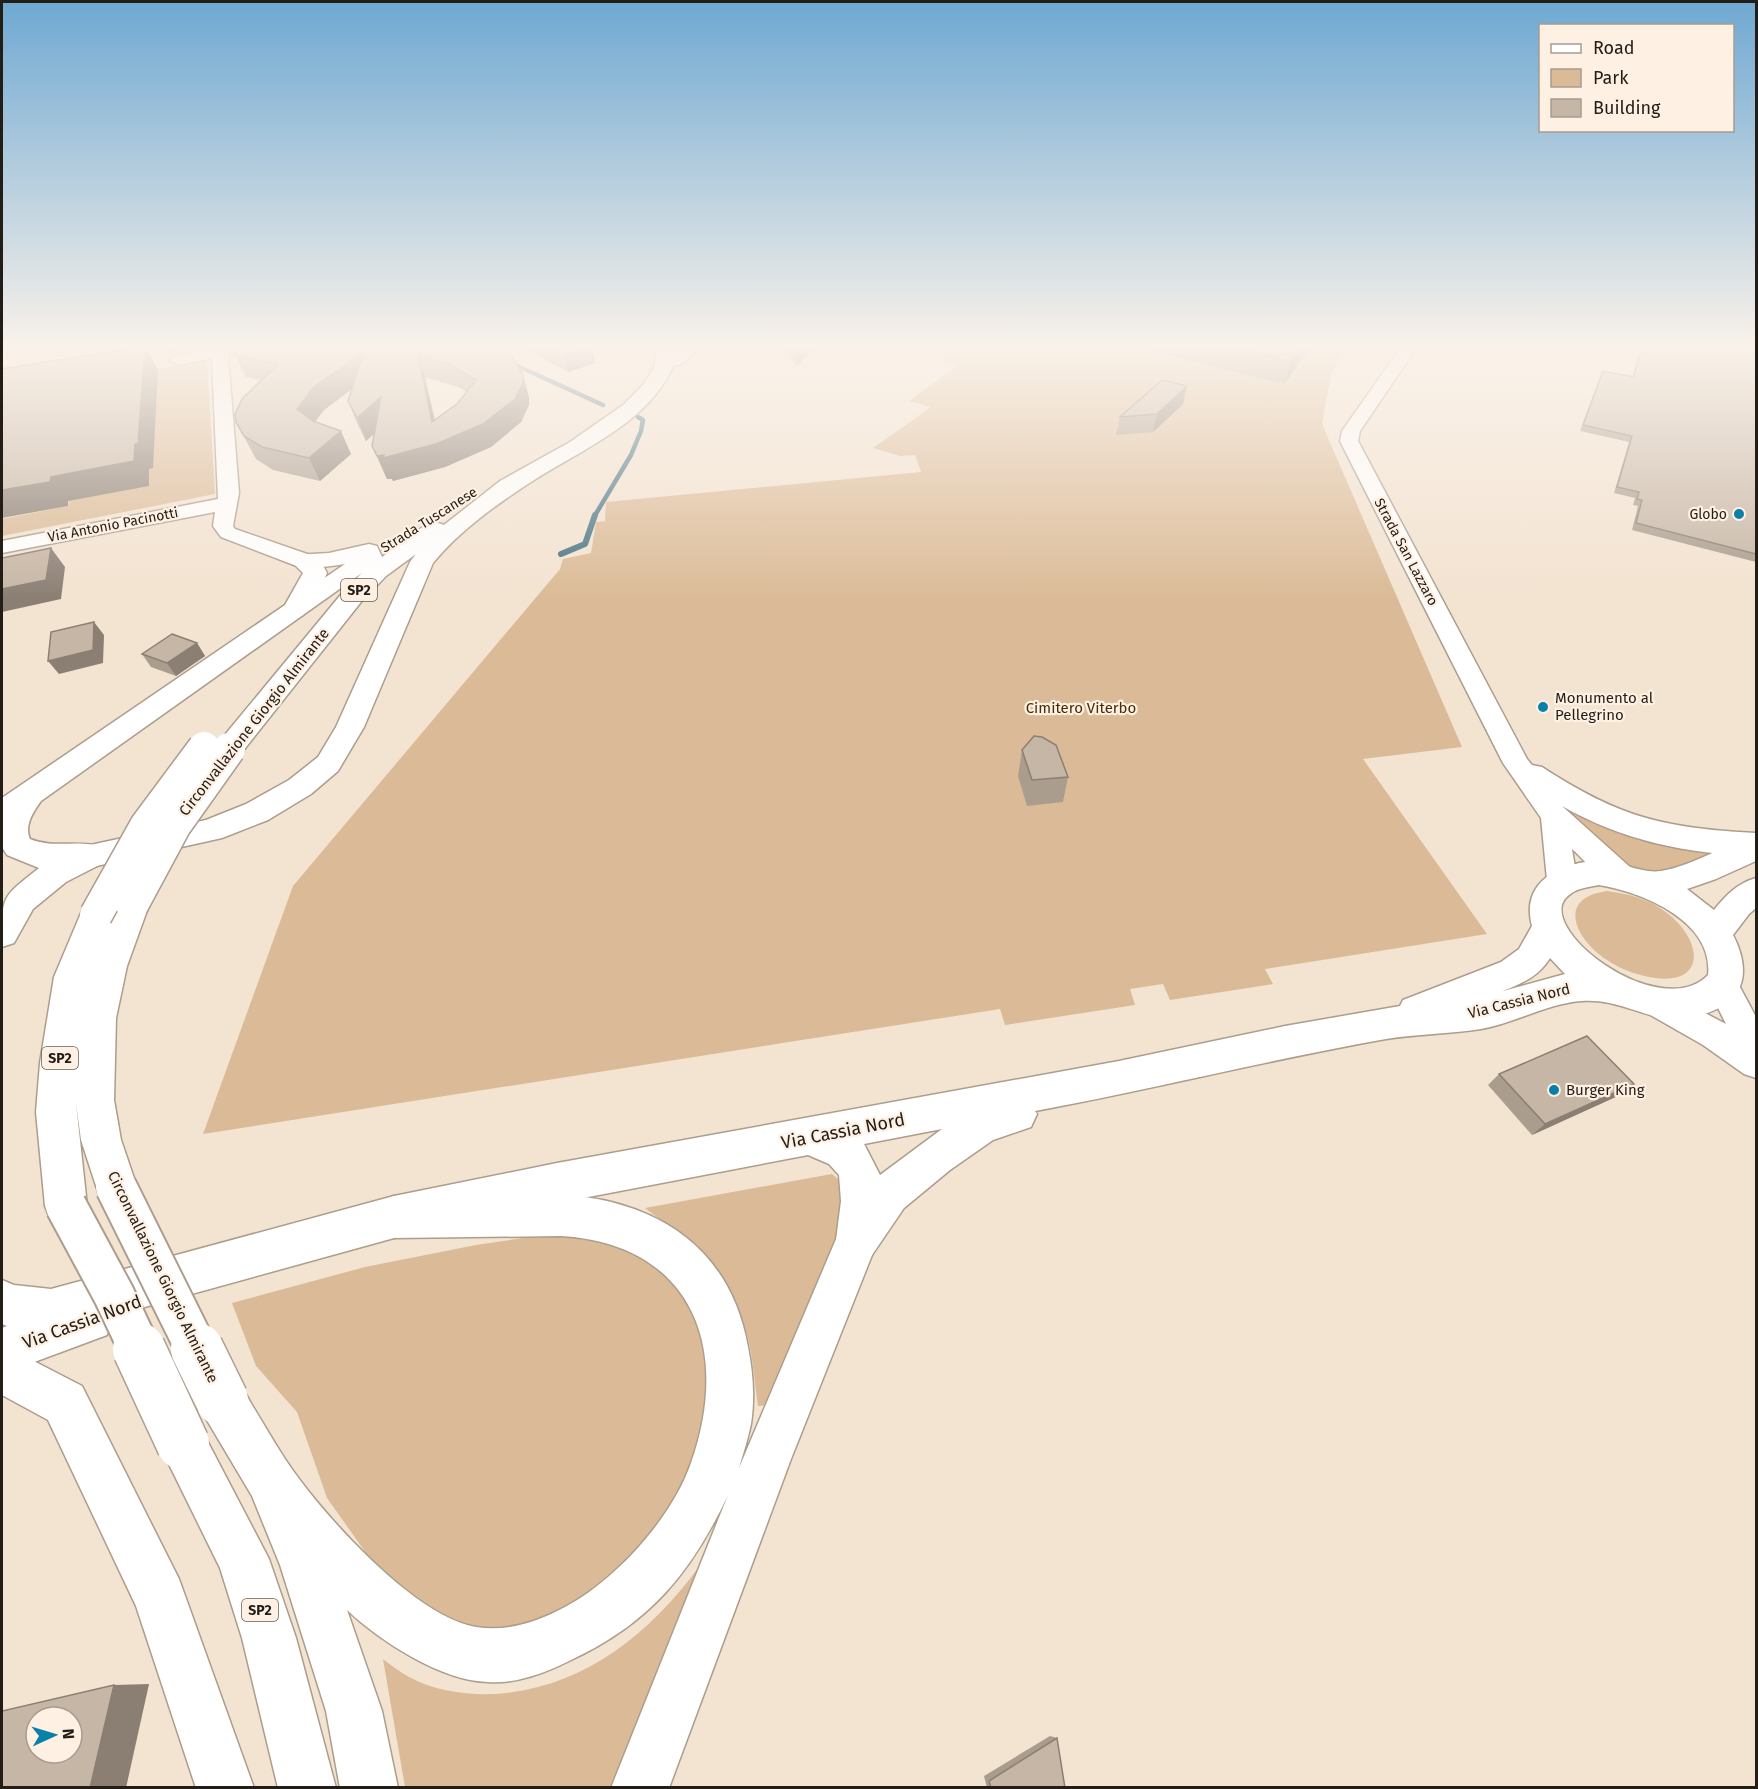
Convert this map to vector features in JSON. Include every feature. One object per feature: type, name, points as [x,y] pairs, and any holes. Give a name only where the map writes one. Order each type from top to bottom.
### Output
[{"type":"main road","name":"Strada Tuscanese","points":[[365,560],[578,430]]},
{"type":"main road","name":"SP2","points":[[527,475],[600,430]]},
{"type":"main road","name":"Circonvallazione Giorgio Almirante","points":[[307,1788],[269,1638],[243,1558],[183,1444],[114,1295],[66,1206],[56,1112],[59,1063],[72,976],[96,915],[146,826],[352,597],[378,571],[441,525],[527,475]]},
{"type":"main road","points":[[31,792],[16,815],[12,833],[18,847],[40,856],[92,855],[211,830],[257,812],[300,787],[328,764],[350,727],[422,562],[436,543],[454,527],[527,475]]},
{"type":"main road","points":[[302,560],[329,560],[388,545]]},
{"type":"main road","points":[[294,610],[314,580],[313,568],[302,560]]},
{"type":"main road","name":"SP2","points":[[2,813],[365,560]]},
{"type":"main road","name":"Circonvallazione Giorgio Almirante","points":[[365,560],[316,609],[217,749],[132,905],[110,966],[98,1018],[95,1100],[101,1140],[116,1187],[222,1400],[269,1479],[306,1565],[354,1711],[369,1788]]},
{"type":"main road","points":[[1562,880],[1578,874],[1599,873],[1636,880],[1692,876],[1756,845]]},
{"type":"main road","points":[[2,933],[21,900],[55,873],[92,855]]},
{"type":"main road","name":"Via Cassia Nord","points":[[1562,880],[1553,887],[1547,897],[1545,912],[1549,928],[1566,953],[1578,965],[1613,988]]},
{"type":"main road","points":[[1636,880],[1686,905],[1715,934],[1725,953],[1727,970],[1722,986]]},
{"type":"main road","points":[[1715,934],[1737,904],[1756,891]]},
{"type":"main road","name":"Via Cassia Nord","points":[[1389,1023],[1462,990],[1513,972],[1531,959],[1549,928]]},
{"type":"main road","name":"Via Cassia Nord","points":[[2,1302],[14,1307],[51,1311],[394,1217],[557,1183],[1119,1078],[1285,1042],[1389,1023],[1483,1013],[1566,988],[1582,986],[1613,988],[1659,1003],[1690,1004],[1706,999],[1722,986]]},
{"type":"main road","points":[[640,1788],[763,1470],[857,1240],[889,1194],[936,1156],[981,1126],[1119,1078]]},
{"type":"main road","points":[[810,1137],[834,1144],[845,1151],[860,1174],[864,1188],[857,1240]]},
{"type":"main road","points":[[269,1479],[329,1556],[359,1587],[393,1615],[455,1649],[492,1657],[524,1653],[553,1642],[584,1628],[616,1605],[646,1577],[671,1548],[694,1512],[712,1476],[723,1440],[730,1403],[731,1370],[727,1343],[708,1290],[687,1266],[665,1248],[612,1222],[580,1216],[394,1217]]},
{"type":"main road","name":"Via Cassia Nord","points":[[2,1351],[298,1243]]},
{"type":"main road","points":[[2,1372],[8,1372],[65,1403],[160,1598],[225,1788]]},
{"type":"street","points":[[225,430],[229,493],[225,504],[223,526],[228,533],[302,560]]},
{"type":"street","name":"Strada San Lazzaro","points":[[1351,430],[1349,441],[1384,513],[1516,763],[1555,818],[1636,880]]},
{"type":"street","name":"Via Antonio Pacinotti","points":[[2,563],[88,538],[225,504]]},
{"type":"street","name":"Via Antonio Pacinotti","points":[[2,548],[195,525],[223,526]]},
{"type":"street","name":"Strada San Lazzaro","points":[[1516,763],[1581,805],[1640,830],[1698,842],[1756,845]]},
{"type":"street","points":[[1555,818],[1554,834],[1561,863],[1562,880]]},
{"type":"street","points":[[1722,986],[1756,1049]]},
{"type":"street","points":[[1659,1003],[1715,1035],[1756,1063]]},
{"type":"green space","points":[[154,430],[211,430],[215,494],[2,536],[2,519],[68,506],[71,483],[146,435],[155,433]]},
{"type":"green space","name":"Cimitero Viterbo","points":[[898,430],[1325,430],[1462,747],[1363,759],[1487,934],[1265,969],[1273,984],[1170,1000],[1163,984],[1130,989],[1135,1005],[1005,1025],[1000,1009],[203,1134],[293,886],[560,569],[563,559],[591,553],[596,522],[605,521],[606,502],[921,472],[915,455],[900,456],[873,448]]},
{"type":"green space","points":[[1561,800],[1717,850],[1673,871],[1650,872],[1634,868],[1619,861],[1593,839]]},
{"type":"green space","points":[[1607,891],[1646,901],[1660,908],[1679,924],[1693,948],[1694,960],[1690,969],[1681,976],[1668,979],[1649,977],[1622,969],[1596,952],[1580,931],[1576,921],[1576,911],[1581,902],[1591,895]]},
{"type":"green space","points":[[832,1174],[844,1184],[850,1208],[768,1405],[758,1406],[747,1335],[737,1306],[704,1259],[676,1232],[645,1208]]},
{"type":"green space","points":[[564,1232],[631,1249],[674,1280],[705,1330],[712,1421],[671,1521],[580,1607],[515,1627],[479,1628],[445,1621],[388,1584],[327,1498],[297,1412],[256,1366],[232,1303],[365,1267],[476,1245]]},
{"type":"green space","points":[[698,1568],[616,1787],[405,1787],[383,1659],[419,1682],[461,1693],[494,1694],[526,1690],[556,1682],[610,1655],[634,1636],[657,1616]]},
{"type":"building","points":[[2,430],[139,430],[134,461],[51,477],[50,482],[2,490]]},
{"type":"building","points":[[241,430],[341,431],[309,458],[262,447],[244,436]]},
{"type":"building","points":[[375,430],[468,430],[436,444],[383,458],[384,455],[377,456],[372,446]]},
{"type":"building","points":[[1607,430],[1756,430],[1756,554],[1636,523],[1642,500],[1637,499],[1639,492],[1617,487],[1632,436]]},
{"type":"building","points":[[51,548],[46,580],[2,589],[2,558]]},
{"type":"building","points":[[94,622],[93,650],[48,661],[51,632]]},
{"type":"building","points":[[172,634],[197,643],[167,663],[142,654]]},
{"type":"building","points":[[1034,736],[1042,737],[1056,745],[1068,777],[1032,780],[1022,750]]},
{"type":"building","name":"Burger King","points":[[1587,1036],[1634,1084],[1545,1124],[1499,1074]]},
{"type":"building","points":[[114,1685],[90,1788],[2,1788],[2,1711],[24,1706],[24,1765],[84,1765],[84,1705],[28,1705]]},
{"type":"building","points":[[1057,1738],[1065,1788],[991,1788],[989,1781]]},
{"type":"waterway","points":[[595,516],[631,455],[641,430]]},
{"type":"waterway","points":[[561,554],[585,544],[595,516]]},
{"type":"place","name":"Globo","points":[[1739,514]]},
{"type":"place","name":"Monumento al Pellegrino","points":[[1543,707]]},
{"type":"place","name":"Burger King","points":[[1554,1090]]}]
